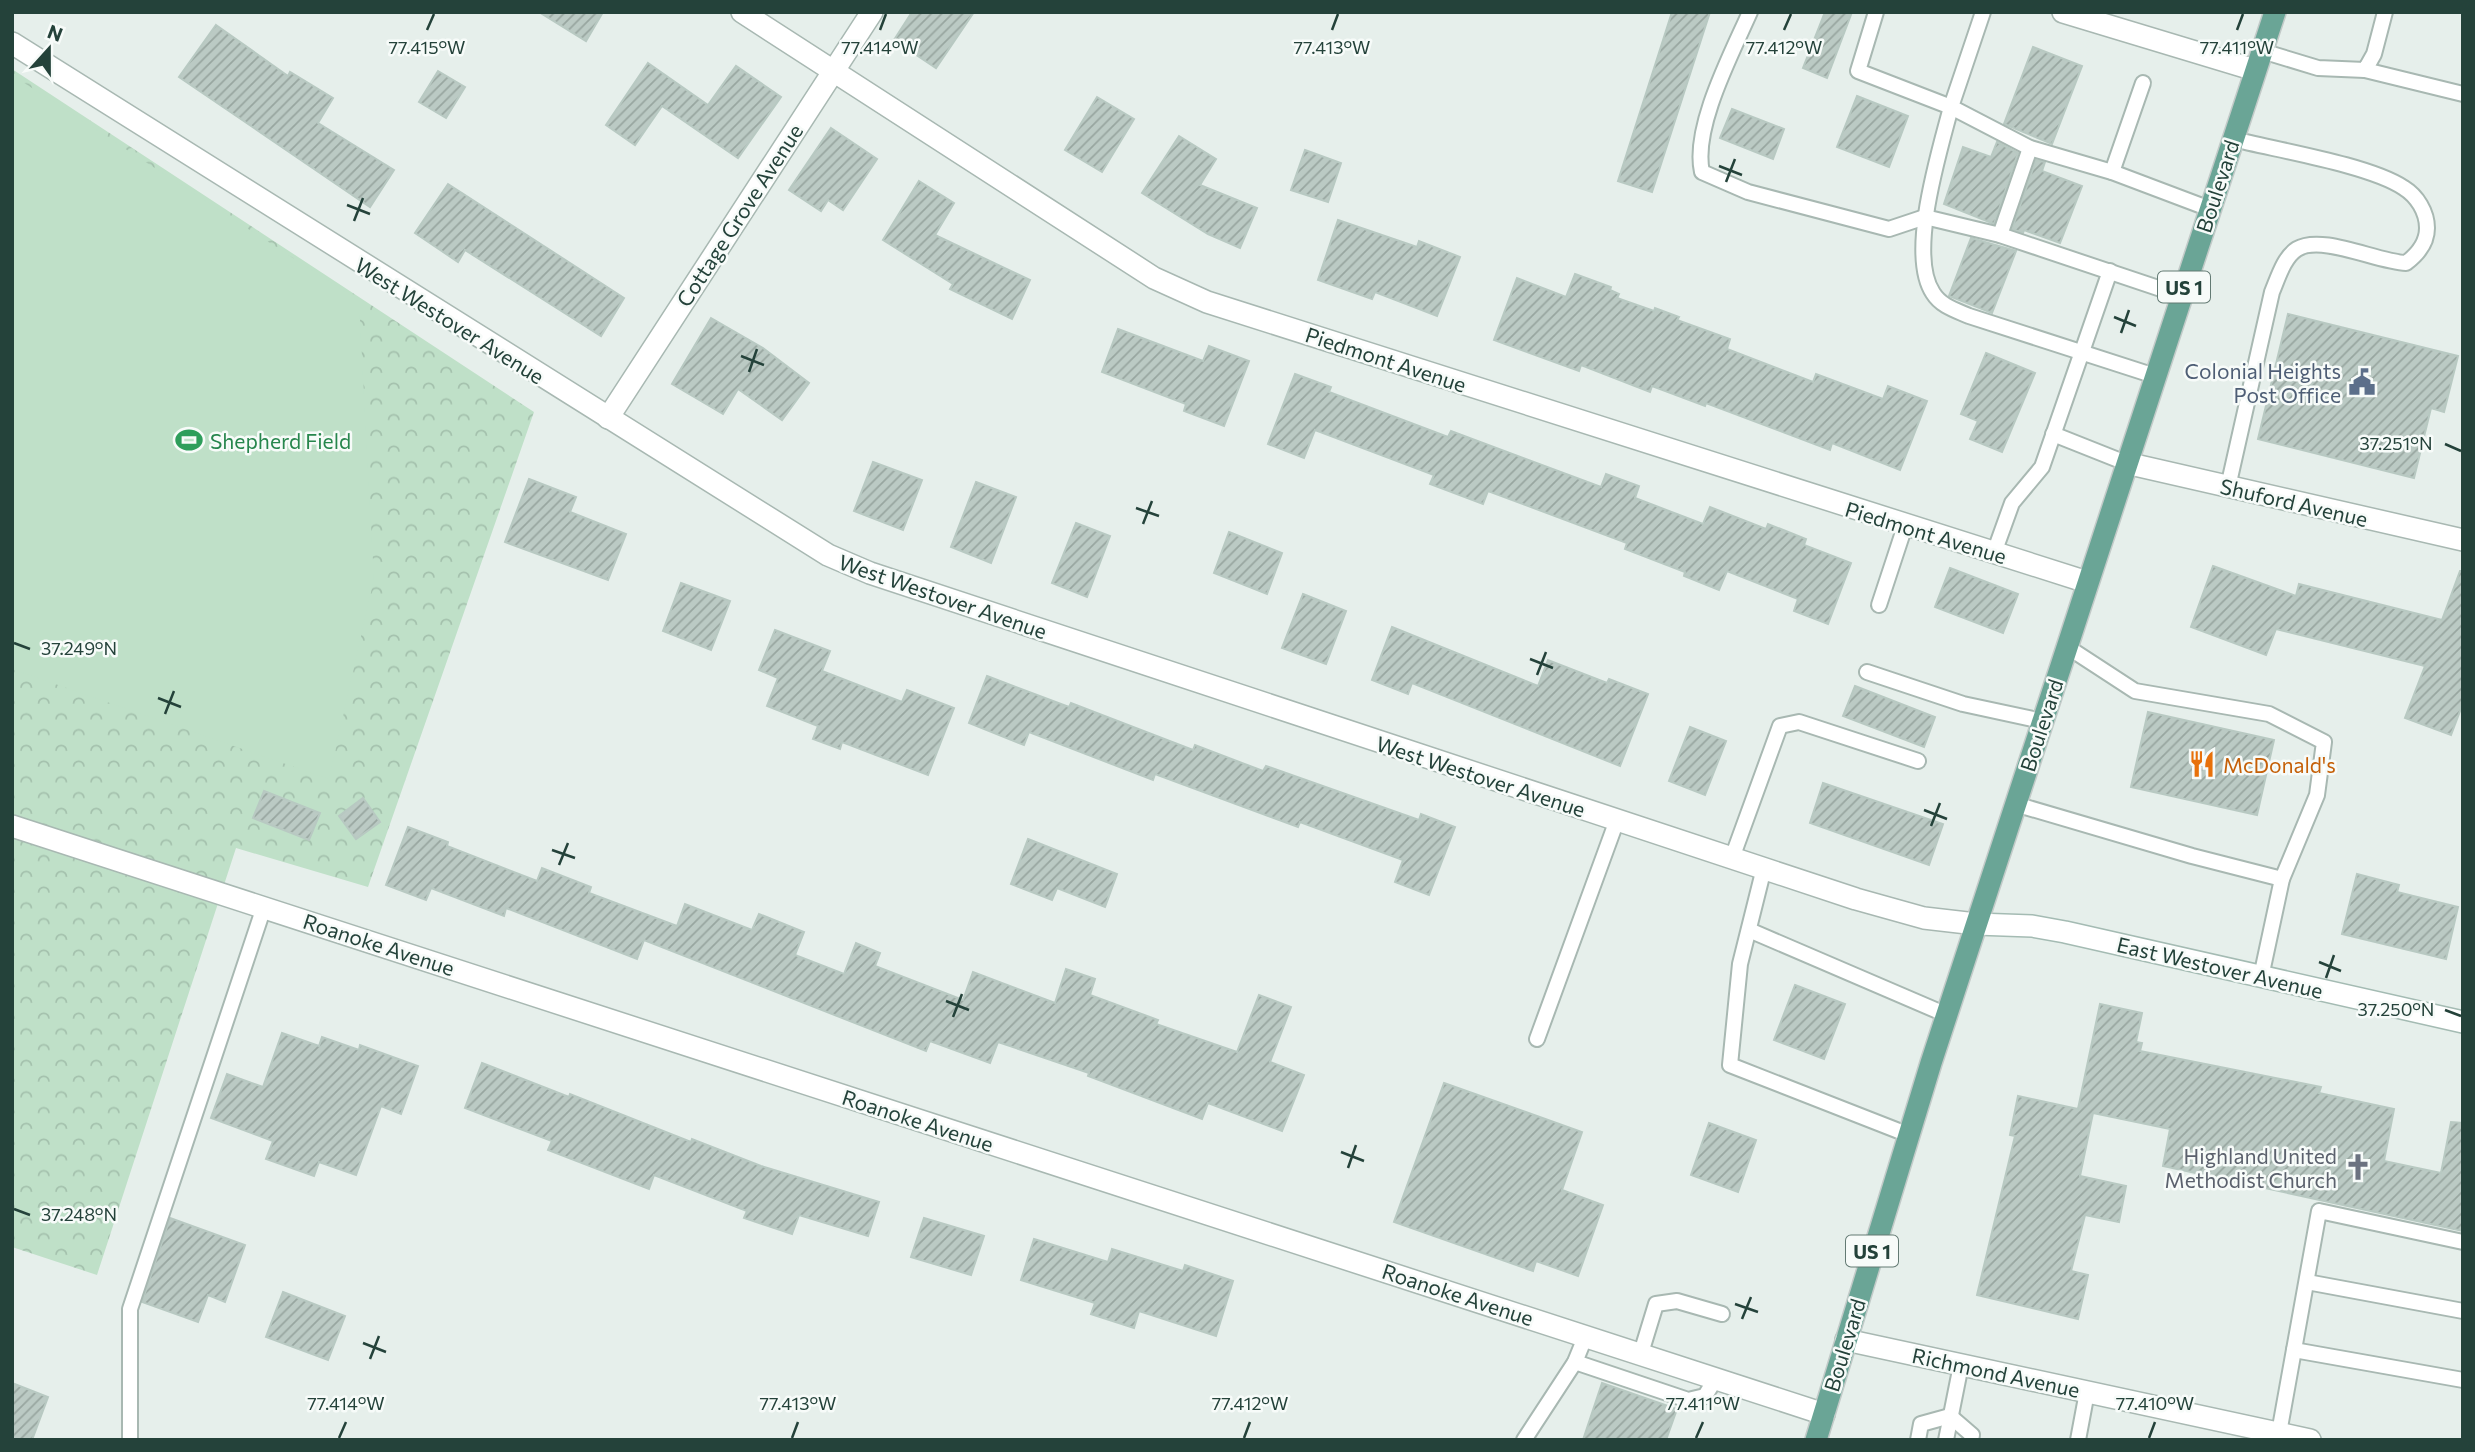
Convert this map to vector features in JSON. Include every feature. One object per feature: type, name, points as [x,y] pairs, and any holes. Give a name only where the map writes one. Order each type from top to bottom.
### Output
[{"type":"main road","name":"Boulevard","points":[[1816,1440],[1976,924],[2275,12]]},
{"type":"street","name":"Piedmont Avenue","points":[[742,12],[1154,278],[1208,302],[2087,582]]},
{"type":"street","name":"Cottage Grove Avenue","points":[[608,418],[872,12]]},
{"type":"street","points":[[2063,12],[2259,60]]},
{"type":"street","name":"West Westover Avenue","points":[[12,44],[828,555],[870,573],[1765,869],[1910,915],[1976,924]]},
{"type":"street","name":"Shuford Avenue","points":[[2126,463],[2462,535]]},
{"type":"street","name":"Roanoke Avenue","points":[[12,826],[1824,1413]]},
{"type":"street","name":"East Westover Avenue","points":[[1976,924],[2032,926],[2065,932],[2463,1022]]},
{"type":"street","name":"Richmond Avenue","points":[[1846,1340],[2310,1440]]},
{"type":"lane","points":[[1750,12],[1706,123],[1700,148],[1702,172],[1748,191],[1889,229],[1924,217],[2000,235],[2182,296]]},
{"type":"lane","points":[[1876,12],[1858,71],[1951,107],[2031,148],[2112,172],[2210,209]]},
{"type":"lane","points":[[1983,12],[1951,107],[1924,217],[1926,276],[1931,291],[1941,304],[1969,316],[2155,376]]},
{"type":"lane","points":[[2365,70],[2374,54],[2385,12]]},
{"type":"lane","points":[[2259,60],[2318,68],[2365,70],[2463,94]]},
{"type":"lane","points":[[2112,172],[2143,83]]},
{"type":"lane","points":[[2228,487],[2272,292],[2283,267],[2297,249],[2331,246],[2406,263],[2416,257],[2427,238],[2427,219],[2418,202],[2404,187],[2360,171],[2232,139]]},
{"type":"lane","points":[[2000,235],[2031,148]]},
{"type":"lane","points":[[1994,553],[2012,503],[2042,467],[2110,271]]},
{"type":"lane","points":[[2053,434],[2126,463]]},
{"type":"lane","points":[[1879,605],[1905,526]]},
{"type":"lane","points":[[2066,646],[2135,691],[2269,714],[2324,742],[2317,795],[2282,879],[2261,976]]},
{"type":"lane","points":[[1867,672],[1963,704],[2042,721]]},
{"type":"lane","points":[[1732,858],[1780,726],[1799,722],[1918,761]]},
{"type":"lane","points":[[2015,804],[2192,856],[2282,879]]},
{"type":"lane","points":[[1537,1039],[1617,820]]},
{"type":"lane","points":[[1765,869],[1740,964],[1730,1065],[1909,1135]]},
{"type":"lane","points":[[130,1440],[130,1309],[264,907]]},
{"type":"lane","points":[[1749,930],[1947,1015]]},
{"type":"lane","points":[[2279,1433],[2319,1212],[2463,1242]]},
{"type":"lane","points":[[2307,1282],[2463,1311]]},
{"type":"lane","points":[[1641,1353],[1656,1304],[1677,1301],[1722,1314]]},
{"type":"lane","points":[[1524,1440],[1574,1362],[1586,1335]]},
{"type":"lane","points":[[2294,1350],[2463,1380]]},
{"type":"lane","points":[[1574,1362],[1688,1400],[1705,1396],[1716,1378]]},
{"type":"lane","points":[[1946,1440],[1961,1365]]},
{"type":"lane","points":[[2078,1440],[2087,1392]]},
{"type":"lane","points":[[1918,1440],[1921,1424],[1950,1416]]},
{"type":"lane","points":[[1950,1416],[1972,1435],[1972,1440]]},
{"type":"green space","points":[[12,69],[534,412],[368,887],[236,848],[97,1275],[12,1247]]},
{"type":"green space","name":"Shepherd Field","points":[[12,75],[359,301],[374,579],[329,779],[12,669]]},
{"type":"building","points":[[539,12],[603,12],[586,41]]},
{"type":"building","points":[[912,12],[974,12],[936,68],[894,40]]},
{"type":"building","points":[[1672,12],[1710,12],[1652,192],[1618,181]]},
{"type":"building","points":[[1825,12],[1852,12],[1827,78],[1803,68]]},
{"type":"building","points":[[216,25],[288,76],[290,72],[333,98],[318,123],[394,170],[370,207],[179,77]]},
{"type":"building","points":[[2033,47],[2082,66],[2052,144],[2004,124]]},
{"type":"building","points":[[648,63],[708,105],[736,66],[781,97],[738,158],[662,106],[635,145],[606,125]]},
{"type":"building","points":[[438,71],[465,87],[446,118],[419,102]]},
{"type":"building","points":[[1857,96],[1908,116],[1889,167],[1837,147]]},
{"type":"building","points":[[1097,97],[1134,119],[1102,172],[1065,150]]},
{"type":"building","points":[[1732,109],[1784,129],[1773,159],[1720,138]]},
{"type":"building","points":[[831,128],[877,159],[843,210],[828,200],[821,211],[789,190]]},
{"type":"building","points":[[1179,136],[1216,159],[1200,185],[1257,208],[1240,248],[1208,234],[1142,193]]},
{"type":"building","points":[[1997,142],[2018,153],[1994,224],[1944,204],[1963,147],[1991,157]]},
{"type":"building","points":[[1305,150],[1341,163],[1328,202],[1291,190]]},
{"type":"building","points":[[2036,160],[2045,162],[2042,171],[2082,186],[2060,243],[2024,230],[2023,233],[2012,229]]},
{"type":"building","points":[[919,181],[954,203],[935,235],[1030,280],[1012,319],[950,289],[953,284],[883,240]]},
{"type":"building","points":[[448,184],[624,298],[601,336],[465,250],[458,262],[415,233]]},
{"type":"building","points":[[1338,220],[1417,247],[1419,241],[1460,257],[1437,316],[1375,292],[1372,299],[1318,280]]},
{"type":"building","points":[[1971,238],[2016,251],[1992,313],[1949,296]]},
{"type":"building","points":[[1575,274],[1611,287],[1610,290],[1619,294],[1617,298],[1654,311],[1655,308],[1679,317],[1677,320],[1730,339],[1727,349],[1813,382],[1816,374],[1883,399],[1888,386],[1927,401],[1900,470],[1832,443],[1830,450],[1706,403],[1705,406],[1652,386],[1650,392],[1581,365],[1579,371],[1494,340],[1517,278],[1566,297]]},
{"type":"building","name":"Colonial Heights Post Office","points":[[2288,314],[2458,356],[2444,412],[2431,408],[2414,478],[2258,439]]},
{"type":"building","points":[[711,318],[763,348],[809,383],[782,420],[738,389],[723,414],[672,384]]},
{"type":"building","points":[[1118,329],[1203,361],[1209,346],[1249,361],[1224,426],[1184,411],[1186,404],[1102,372]]},
{"type":"building","points":[[1986,353],[2035,373],[2002,452],[1970,439],[1978,421],[1961,414]]},
{"type":"building","points":[[1295,374],[1331,387],[1329,392],[1448,437],[1451,431],[1601,487],[1606,474],[1639,486],[1635,498],[1703,524],[1710,507],[1766,529],[1768,524],[1806,539],[1804,545],[1851,563],[1828,624],[1794,611],[1798,599],[1727,571],[1719,590],[1684,576],[1685,572],[1625,549],[1627,543],[1488,491],[1483,504],[1430,484],[1434,475],[1315,430],[1304,458],[1268,444]]},
{"type":"building","points":[[873,462],[922,480],[903,530],[854,511]]},
{"type":"building","points":[[529,479],[576,497],[570,512],[626,534],[608,580],[505,542]]},
{"type":"building","points":[[976,482],[1016,497],[991,563],[951,547]]},
{"type":"building","points":[[1076,523],[1110,536],[1087,597],[1052,583]]},
{"type":"building","points":[[1229,532],[1282,553],[1267,594],[1214,573]]},
{"type":"building","points":[[2213,566],[2296,596],[2299,584],[2442,620],[2460,571],[2463,571],[2463,703],[2451,735],[2405,718],[2425,666],[2276,629],[2266,655],[2191,627]]},
{"type":"building","points":[[1950,568],[2018,594],[2003,633],[1935,607]]},
{"type":"building","points":[[681,583],[730,601],[711,650],[663,631]]},
{"type":"building","points":[[1303,594],[1346,611],[1326,664],[1282,648]]},
{"type":"building","points":[[1392,627],[1538,686],[1548,660],[1607,683],[1609,679],[1648,694],[1620,766],[1412,683],[1408,694],[1372,680]]},
{"type":"building","points":[[775,630],[830,651],[822,671],[902,702],[907,690],[954,708],[928,775],[842,742],[840,749],[813,739],[818,726],[767,706],[778,678],[759,670]]},
{"type":"building","points":[[987,676],[1069,707],[1071,703],[1193,750],[1195,745],[1263,771],[1266,766],[1419,820],[1421,814],[1455,827],[1429,895],[1395,882],[1403,860],[1300,822],[1298,827],[1155,774],[1153,780],[1029,732],[1024,745],[969,723]]},
{"type":"building","points":[[1855,686],[1935,717],[1924,747],[1843,716]]},
{"type":"building","name":"McDonald's","points":[[2148,712],[2274,740],[2257,815],[2131,787]]},
{"type":"building","points":[[1690,727],[1726,741],[1705,795],[1669,781]]},
{"type":"building","points":[[1823,783],[1943,824],[1929,865],[1810,823]]},
{"type":"building","points":[[264,791],[320,813],[309,840],[253,818]]},
{"type":"building","points":[[363,798],[380,822],[356,839],[339,816]]},
{"type":"building","points":[[408,827],[448,842],[447,846],[537,881],[542,868],[591,887],[589,893],[677,926],[685,904],[752,930],[759,914],[804,932],[795,955],[844,974],[856,943],[880,953],[875,966],[963,1000],[973,972],[1055,1003],[1066,969],[1095,979],[1090,995],[1158,1020],[1156,1024],[1237,1052],[1259,995],[1291,1007],[1270,1062],[1304,1075],[1282,1131],[1208,1103],[1202,1119],[1088,1076],[1089,1073],[998,1042],[990,1063],[930,1041],[926,1051],[644,940],[637,959],[506,908],[504,916],[431,888],[426,900],[386,885]]},
{"type":"building","points":[[1028,839],[1117,874],[1105,907],[1057,888],[1052,900],[1011,884]]},
{"type":"building","points":[[2357,874],[2399,885],[2397,892],[2458,907],[2446,959],[2342,934]]},
{"type":"building","points":[[1795,985],[1845,1004],[1824,1059],[1774,1040]]},
{"type":"building","points":[[2100,1004],[2142,1013],[2136,1042],[2142,1043],[2140,1051],[2321,1087],[2319,1093],[2394,1109],[2384,1161],[2441,1173],[2451,1122],[2463,1123],[2463,1231],[2163,1166],[2170,1129],[2093,1113],[2080,1176],[2126,1186],[2119,1222],[2085,1215],[2071,1271],[2088,1275],[2078,1319],[1977,1295],[2015,1136],[2010,1135],[2018,1096],[2078,1109]]},
{"type":"building","points":[[282,1033],[319,1046],[322,1037],[359,1050],[360,1045],[418,1066],[401,1114],[381,1106],[356,1175],[319,1162],[314,1176],[266,1159],[273,1141],[211,1118],[227,1074],[263,1087]]},
{"type":"building","points":[[482,1063],[569,1097],[570,1094],[691,1142],[692,1139],[761,1166],[879,1202],[868,1236],[799,1215],[792,1234],[744,1218],[747,1211],[654,1175],[649,1189],[548,1150],[552,1141],[465,1108]]},
{"type":"building","points":[[1444,1083],[1582,1132],[1562,1190],[1603,1205],[1578,1276],[1536,1261],[1533,1271],[1394,1222]]},
{"type":"building","points":[[1709,1123],[1756,1140],[1738,1192],[1691,1175]]},
{"type":"building","points":[[170,1218],[245,1245],[225,1302],[208,1295],[198,1322],[142,1302]]},
{"type":"building","points":[[924,1218],[984,1236],[971,1275],[911,1257]]},
{"type":"building","points":[[1034,1239],[1108,1262],[1112,1249],[1183,1271],[1185,1265],[1233,1281],[1216,1336],[1139,1311],[1134,1328],[1091,1314],[1095,1303],[1021,1280]]},
{"type":"building","points":[[283,1292],[345,1316],[328,1360],[266,1337]]},
{"type":"building","points":[[12,1383],[48,1397],[32,1440],[12,1440]]},
{"type":"building","points":[[1602,1383],[1677,1409],[1666,1440],[1583,1440]]},
{"type":"place","name":"Colonial Heights Post Office","points":[[2362,382]]},
{"type":"place","name":"Shepherd Field","points":[[189,440]]},
{"type":"place","name":"McDonald's","points":[[2202,764]]},
{"type":"place","name":"Highland United Methodist Church","points":[[2358,1167]]}]
